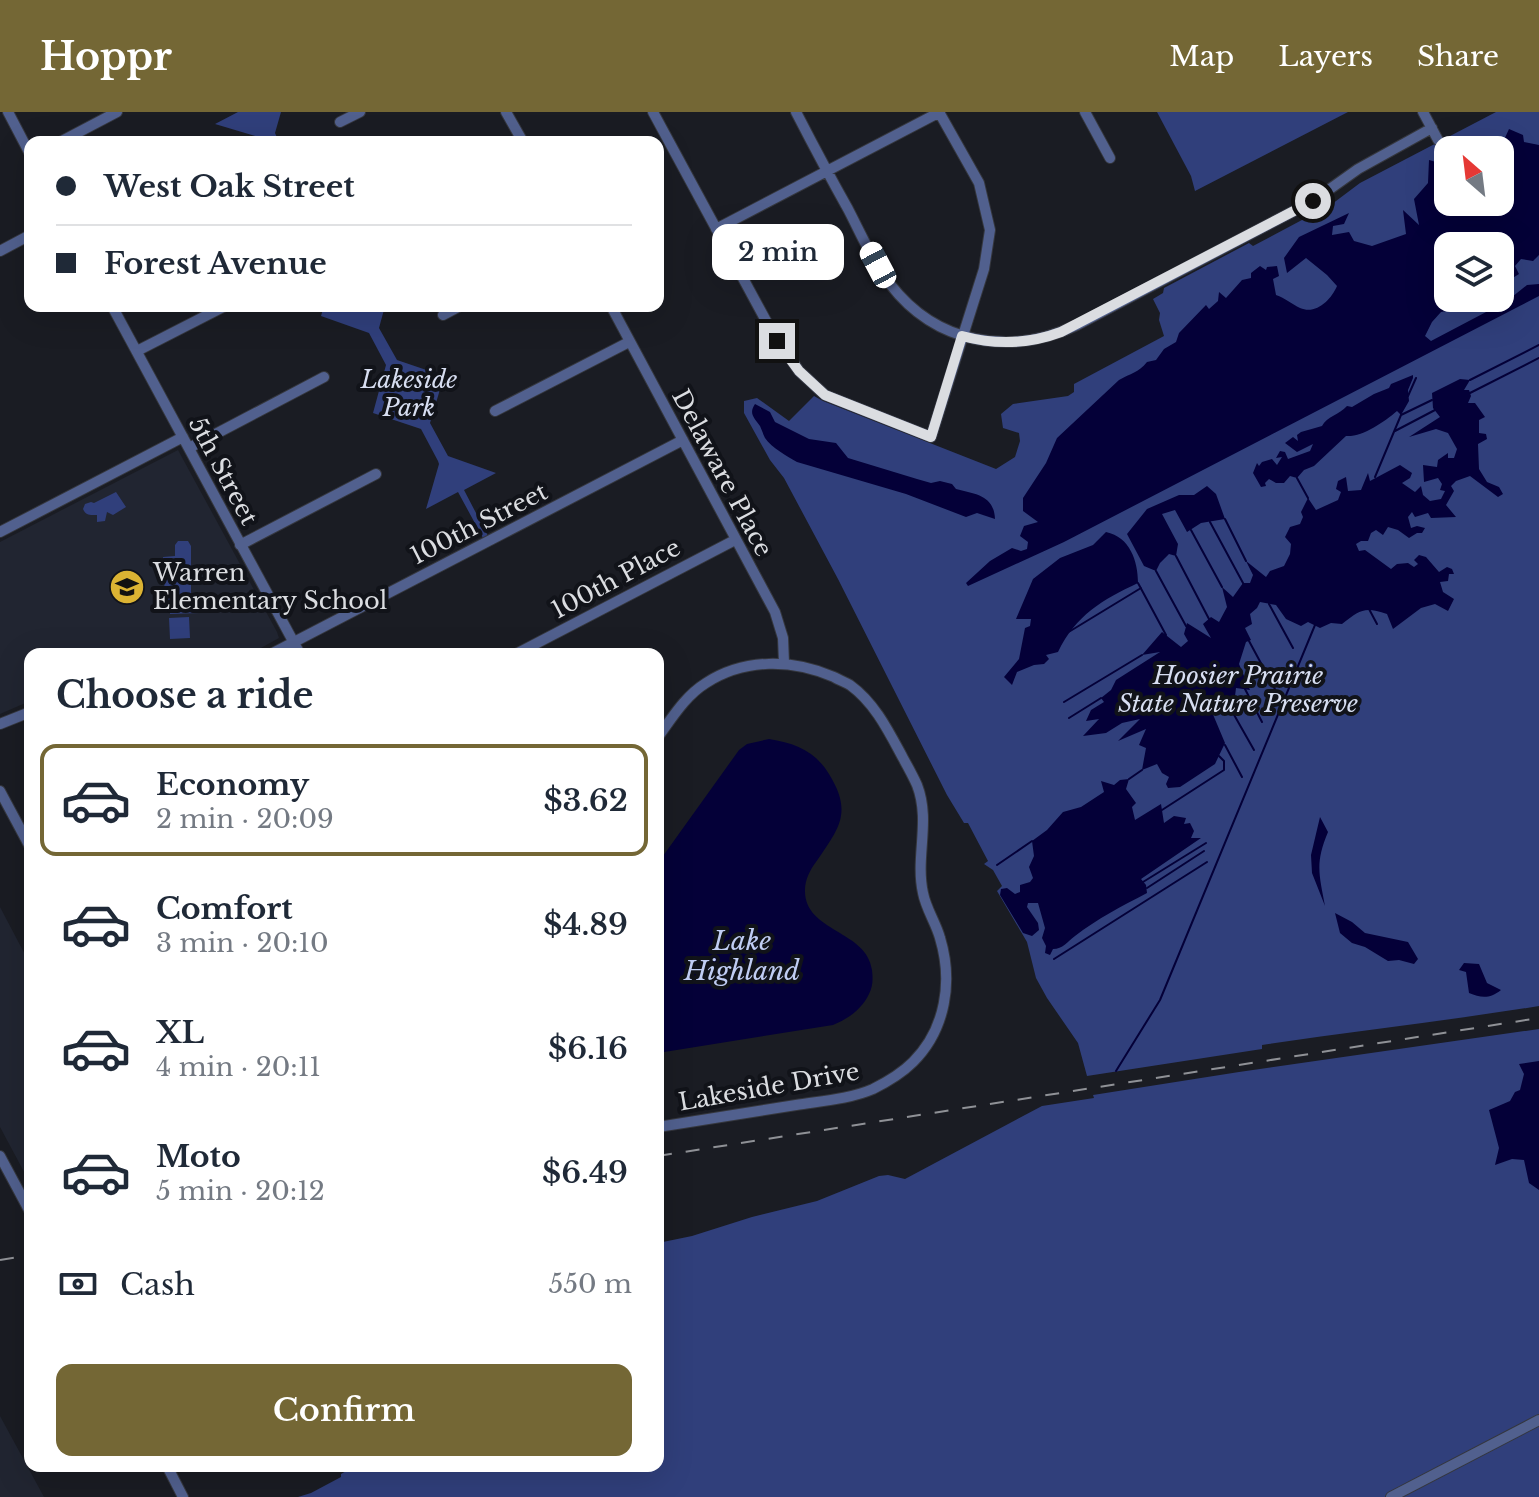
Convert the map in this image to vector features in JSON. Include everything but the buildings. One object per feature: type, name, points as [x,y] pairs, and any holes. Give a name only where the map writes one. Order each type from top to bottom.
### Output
[{"type":"street","points":[[8,112],[24,143]]},
{"type":"street","points":[[71,136],[117,112]]},
{"type":"street","points":[[340,122],[360,112]]},
{"type":"street","points":[[506,112],[520,136]]},
{"type":"street","points":[[653,112],[716,229],[777,341],[807,380],[830,398],[931,437],[984,269],[990,230],[979,183],[939,112],[716,229]]},
{"type":"street","points":[[796,112],[891,286],[911,307],[934,323],[962,336],[1012,342],[1061,332],[1313,201],[1363,165],[1432,128]]},
{"type":"street","points":[[1085,112],[1110,158]]},
{"type":"street","points":[[1423,112],[1436,136]]},
{"type":"street","points":[[0,251],[24,238]]},
{"type":"street","name":"5th Street","points":[[115,312],[296,648]]},
{"type":"street","points":[[137,351],[213,312]]},
{"type":"street","points":[[443,315],[449,312]]},
{"type":"street","name":"Delaware Place","points":[[614,312],[775,612],[783,638],[784,663]]},
{"type":"street","points":[[495,411],[629,342]]},
{"type":"street","points":[[189,448],[324,377]]},
{"type":"street","points":[[0,532],[183,437]]},
{"type":"street","name":"100th Street","points":[[282,648],[683,440]]},
{"type":"street","points":[[240,545],[376,474]]},
{"type":"street","name":"100th Place","points":[[528,648],[735,540]]},
{"type":"street","name":"Lakeside Drive","points":[[664,729],[681,705],[705,683],[759,664],[784,663],[814,668],[849,684],[868,701],[884,724],[916,783],[924,821],[920,872],[922,892],[940,936],[947,965],[947,996],[938,1024],[920,1054],[896,1076],[871,1090],[839,1098],[664,1126]]},
{"type":"street","points":[[0,724],[24,714]]},
{"type":"street","points":[[0,791],[24,836]]},
{"type":"street","points":[[0,1156],[24,1201]]},
{"type":"street","points":[[1391,1497],[1539,1420]]},
{"type":"street","points":[[170,1472],[183,1497]]},
{"type":"shaded area","name":"Warren Elementary School","points":[[178,450],[279,638],[261,648],[24,648],[24,704],[0,714],[0,542]]},
{"type":"shaded area","points":[[0,907],[24,953],[24,1172],[0,1127]]},
{"type":"shaded area","points":[[0,1416],[24,1460],[24,1472],[30,1472],[44,1497],[0,1497]]},
{"type":"green space","points":[[238,112],[281,112],[276,136],[255,136],[215,124]]},
{"type":"green space","points":[[1157,112],[1348,112],[1195,191],[1191,176]]},
{"type":"green space","name":"Hoosier Prairie State Nature Preserve","points":[[1496,112],[1539,112],[1539,1006],[1262,1045],[1262,1049],[1087,1076],[1078,1043],[1036,978],[1027,942],[997,891],[1002,886],[993,870],[984,864],[988,861],[968,823],[964,823],[947,795],[838,579],[784,478],[770,460],[744,413],[744,401],[757,398],[789,421],[814,396],[996,469],[1015,457],[1020,441],[1019,433],[1003,428],[1001,414],[1013,404],[1068,396],[1074,392],[1074,384],[1164,336],[1160,313],[1153,299],[1163,293],[1164,288],[1332,204],[1360,183],[1434,144],[1434,216],[1514,216],[1514,136],[1450,136]]},
{"type":"green space","name":"Lakeside Park","points":[[322,312],[383,312],[379,328],[397,360],[444,376],[430,423],[448,456],[496,473],[464,490],[488,536],[483,538],[458,492],[426,509],[439,464],[421,429],[373,413],[386,365],[369,333],[321,316]]},
{"type":"green space","points":[[116,492],[126,507],[113,515],[107,512],[105,521],[97,522],[97,515],[88,515],[84,511],[85,504]]},
{"type":"green space","points":[[178,541],[188,541],[191,546],[191,596],[198,598],[199,613],[170,614],[170,600],[165,600],[163,557],[175,556]]},
{"type":"green space","points":[[189,617],[190,638],[170,639],[169,618]]},
{"type":"green space","points":[[1539,1029],[1539,1497],[298,1497],[341,1477],[344,1472],[664,1472],[664,1242],[817,1201],[879,1176],[905,1179],[1042,1106],[1239,1072]]},
{"type":"water","points":[[1509,129],[1523,135],[1524,142],[1539,145],[1539,255],[1533,261],[1521,259],[1515,266],[1519,274],[1514,277],[1514,232],[1434,232],[1434,312],[1441,312],[1425,336],[1431,341],[1486,312],[1508,312],[1064,542],[968,586],[966,583],[990,561],[1012,548],[1027,549],[1028,542],[1020,536],[1024,526],[1038,522],[1023,511],[1023,498],[1046,463],[1057,438],[1119,380],[1147,362],[1156,360],[1164,349],[1176,342],[1179,333],[1206,305],[1209,309],[1218,301],[1219,292],[1226,298],[1242,280],[1251,278],[1251,273],[1260,266],[1266,270],[1267,267],[1277,266],[1279,276],[1273,279],[1276,295],[1306,310],[1317,308],[1327,301],[1337,286],[1306,258],[1287,273],[1284,258],[1299,237],[1349,213],[1344,224],[1333,226],[1332,235],[1349,232],[1354,241],[1372,246],[1406,234],[1403,210],[1419,225],[1414,199],[1428,183],[1429,160],[1434,161],[1434,216],[1514,216],[1514,136],[1506,136]]},
{"type":"water","points":[[1539,284],[1539,296],[1514,309],[1514,295],[1527,285]]},
{"type":"water","points":[[1413,375],[1408,390],[1409,401],[1401,415],[1397,411],[1366,431],[1346,436],[1297,478],[1290,476],[1284,483],[1269,479],[1266,486],[1261,487],[1253,473],[1257,463],[1259,466],[1272,459],[1277,465],[1282,457],[1276,458],[1280,451],[1285,452],[1288,459],[1310,451],[1313,444],[1297,452],[1285,443],[1293,437],[1298,441],[1297,435],[1301,432],[1322,426],[1347,406],[1352,407]]},
{"type":"water","points":[[1460,379],[1470,380],[1464,390],[1469,390],[1471,396],[1468,403],[1475,403],[1485,417],[1479,420],[1479,433],[1486,434],[1487,439],[1478,444],[1479,469],[1487,482],[1499,487],[1503,494],[1498,497],[1470,476],[1451,486],[1454,491],[1446,505],[1456,517],[1431,518],[1428,513],[1415,517],[1412,512],[1408,517],[1411,528],[1425,528],[1422,533],[1409,538],[1388,527],[1383,535],[1376,530],[1368,541],[1356,544],[1359,551],[1365,550],[1391,569],[1397,564],[1408,563],[1414,567],[1418,564],[1414,560],[1419,555],[1426,557],[1439,572],[1447,567],[1452,569],[1454,574],[1449,574],[1448,581],[1440,582],[1443,592],[1454,599],[1448,611],[1435,604],[1421,608],[1393,629],[1387,614],[1367,610],[1342,624],[1331,623],[1320,628],[1308,622],[1301,626],[1286,619],[1276,605],[1260,602],[1250,614],[1252,624],[1245,628],[1251,640],[1246,642],[1239,664],[1250,690],[1236,688],[1233,713],[1209,705],[1225,743],[1215,764],[1180,787],[1168,788],[1169,777],[1162,773],[1157,764],[1142,770],[1146,748],[1139,745],[1146,729],[1118,741],[1140,719],[1122,723],[1106,733],[1083,736],[1099,719],[1086,721],[1091,710],[1104,702],[1101,698],[1111,690],[1116,680],[1160,652],[1142,655],[1162,632],[1181,647],[1188,641],[1184,634],[1187,623],[1211,638],[1203,624],[1211,617],[1219,622],[1227,607],[1222,587],[1233,597],[1243,583],[1250,583],[1253,575],[1246,561],[1266,577],[1270,571],[1284,566],[1291,544],[1285,537],[1290,527],[1300,524],[1303,517],[1301,512],[1308,498],[1316,510],[1338,500],[1341,492],[1336,489],[1338,481],[1346,477],[1348,491],[1361,490],[1368,473],[1370,481],[1400,465],[1412,473],[1402,483],[1415,492],[1421,486],[1423,495],[1430,501],[1441,499],[1445,491],[1440,490],[1442,484],[1438,478],[1424,482],[1423,465],[1437,467],[1438,460],[1448,453],[1448,458],[1454,458],[1457,449],[1448,433],[1436,429],[1409,437],[1440,417],[1433,408],[1432,393]]},
{"type":"water","points":[[755,404],[770,412],[775,422],[809,439],[836,443],[848,458],[931,483],[940,481],[952,484],[956,489],[982,497],[991,505],[995,519],[977,513],[966,517],[906,494],[797,462],[765,438],[753,415]]},
{"type":"water","points":[[1207,486],[1216,494],[1225,519],[1201,523],[1187,532],[1175,510],[1162,514],[1178,544],[1176,556],[1169,554],[1156,571],[1144,566],[1127,534],[1147,509],[1179,495],[1194,495]]},
{"type":"water","points":[[1106,532],[1121,539],[1131,551],[1138,583],[1091,610],[1073,628],[1058,652],[1046,655],[1049,659],[1044,664],[1017,672],[1012,685],[1004,677],[1019,659],[1025,628],[1030,626],[1031,619],[1016,619],[1033,579],[1060,558],[1093,545]]},
{"type":"water","name":"Lake Highland","points":[[769,739],[796,746],[817,759],[836,788],[840,799],[840,820],[810,872],[805,890],[807,904],[814,915],[848,938],[868,957],[872,973],[870,991],[858,1009],[833,1025],[664,1052],[664,855],[739,750],[747,744]]},
{"type":"water","points":[[1129,779],[1126,789],[1136,803],[1132,807],[1135,820],[1161,804],[1164,823],[1174,816],[1186,818],[1184,824],[1190,823],[1194,831],[1191,838],[1201,838],[1141,879],[1147,893],[1092,924],[1053,949],[1050,955],[1045,953],[1042,938],[1045,928],[1038,903],[1028,903],[1027,907],[1038,923],[1039,930],[1032,936],[1023,933],[1000,895],[1001,889],[1007,888],[1015,894],[1020,892],[1020,885],[1030,882],[1033,878],[1029,867],[1034,856],[1032,841],[1063,812],[1081,807],[1104,792],[1101,781],[1114,785],[1120,780]]},
{"type":"water","points":[[1320,817],[1328,832],[1319,869],[1325,906],[1312,873],[1311,855]]},
{"type":"water","points":[[1335,913],[1365,933],[1408,942],[1418,959],[1414,964],[1388,961],[1352,943],[1340,933]]},
{"type":"water","points":[[1464,963],[1479,964],[1487,983],[1501,990],[1485,997],[1469,993],[1466,972],[1459,970]]},
{"type":"water","points":[[1539,1061],[1539,1190],[1529,1183],[1524,1160],[1512,1159],[1495,1165],[1499,1148],[1489,1110],[1510,1101],[1520,1090],[1524,1074],[1519,1064]]},
{"type":"waterway","points":[[1470,380],[1539,345]]},
{"type":"waterway","points":[[1470,393],[1539,358]]},
{"type":"waterway","points":[[1408,396],[1416,378]]},
{"type":"waterway","points":[[1375,477],[1401,415],[1432,400]]},
{"type":"waterway","points":[[1395,431],[1435,410]]},
{"type":"waterway","points":[[1297,478],[1308,498]]},
{"type":"waterway","points":[[1225,519],[1246,561]]},
{"type":"waterway","points":[[1210,522],[1243,583]]},
{"type":"waterway","points":[[1191,530],[1222,587]]},
{"type":"waterway","points":[[1176,556],[1209,619]]},
{"type":"waterway","points":[[1156,571],[1186,626]]},
{"type":"waterway","points":[[1138,583],[1166,635]]},
{"type":"waterway","points":[[1067,633],[1141,588]]},
{"type":"waterway","points":[[1269,604],[1293,648]]},
{"type":"waterway","points":[[1369,609],[1377,624]]},
{"type":"waterway","points":[[1116,1071],[1160,1000],[1315,625]]},
{"type":"waterway","points":[[1249,641],[1277,693]]},
{"type":"waterway","points":[[1064,702],[1142,655]]},
{"type":"waterway","points":[[1245,689],[1262,722]]},
{"type":"waterway","points":[[1069,718],[1101,698]]},
{"type":"waterway","points":[[1233,713],[1254,750]]},
{"type":"waterway","points":[[1225,745],[1242,777]]},
{"type":"waterway","points":[[1162,810],[1224,770],[1224,761],[1219,756]]},
{"type":"waterway","points":[[1129,779],[1142,770]]},
{"type":"waterway","points":[[997,865],[1032,841]]},
{"type":"waterway","points":[[1143,882],[1206,843]]},
{"type":"waterway","points":[[1147,888],[1204,851]]},
{"type":"waterway","points":[[1054,959],[1207,862]]},
{"type":"railway","points":[[664,1155],[1539,1018]]},
{"type":"railway","points":[[0,1260],[24,1256]]},
{"type":"place","name":"Warren Elementary School","points":[[127,587]]},
{"type":"route","points":[[777,341],[799,371],[825,395],[931,437],[962,336],[1012,342],[1061,332],[1313,201]]}]
